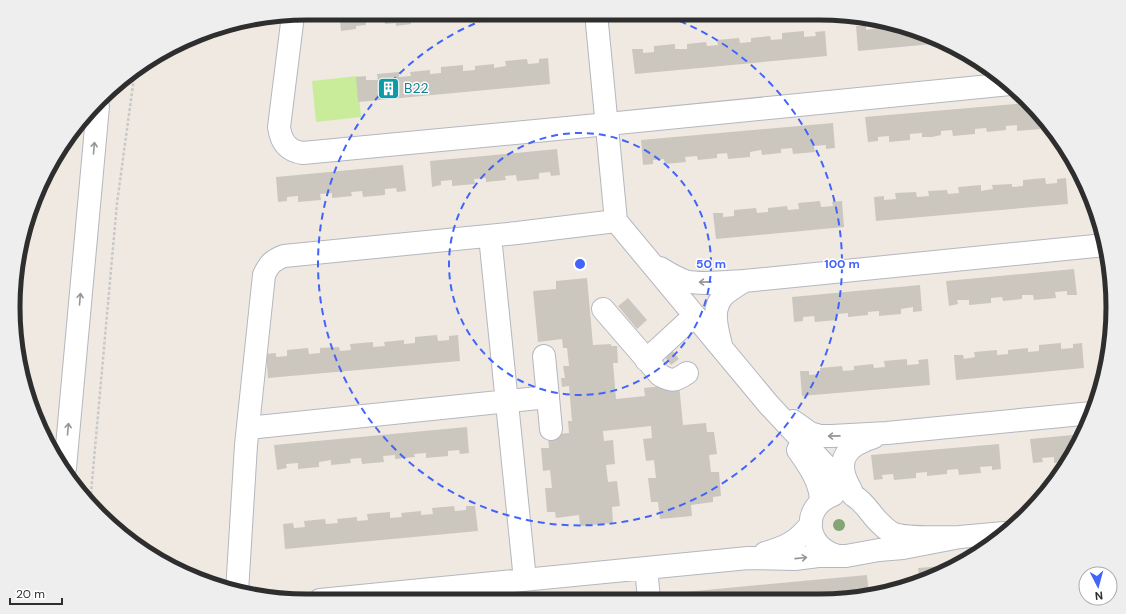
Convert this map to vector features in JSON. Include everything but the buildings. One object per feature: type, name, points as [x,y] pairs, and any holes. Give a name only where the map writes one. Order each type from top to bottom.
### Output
[{"type":"street","points":[[597,20],[616,221],[769,405],[854,496],[861,500],[881,525],[892,533],[904,536],[960,537]]},
{"type":"street","points":[[292,21],[279,128],[283,142],[287,147],[296,152],[303,153],[1001,85]]},
{"type":"street","points":[[66,462],[98,111]]},
{"type":"street","points":[[238,585],[248,428],[264,275],[268,266],[274,260],[284,256],[299,254],[490,236],[616,221]]},
{"type":"street","points":[[490,236],[508,401],[524,580]]},
{"type":"street","points":[[647,259],[674,277],[686,282],[744,281],[1099,247]]},
{"type":"street","points":[[722,348],[715,315],[718,305],[724,294],[744,281]]},
{"type":"street","points":[[604,309],[660,375],[668,380],[677,380],[687,373]]},
{"type":"street","points":[[646,360],[694,316]]},
{"type":"street","points":[[544,356],[551,429]]},
{"type":"street","points":[[248,428],[548,397]]},
{"type":"street","points":[[769,405],[810,433],[820,436],[886,433],[1086,413]]},
{"type":"street","points":[[769,405],[816,478],[821,495],[820,502],[812,516],[811,524],[812,534],[822,549],[830,554],[846,555],[862,549],[868,542],[872,532],[873,522],[871,513]]},
{"type":"street","points":[[854,496],[847,484],[842,470],[847,452],[864,440],[886,433]]},
{"type":"street","points":[[820,502],[836,494],[854,496]]},
{"type":"street","points":[[748,558],[788,545],[803,534],[811,524]]},
{"type":"street","points":[[381,594],[748,558],[795,559],[846,555],[903,548],[960,537],[995,534]]},
{"type":"street","points":[[646,568],[649,594]]},
{"type":"path","points":[[91,496],[118,203],[134,78]]},
{"type":"green space","points":[[357,76],[361,117],[316,122],[312,81]]},
{"type":"place","name":"B22","points":[[389,88]]}]
